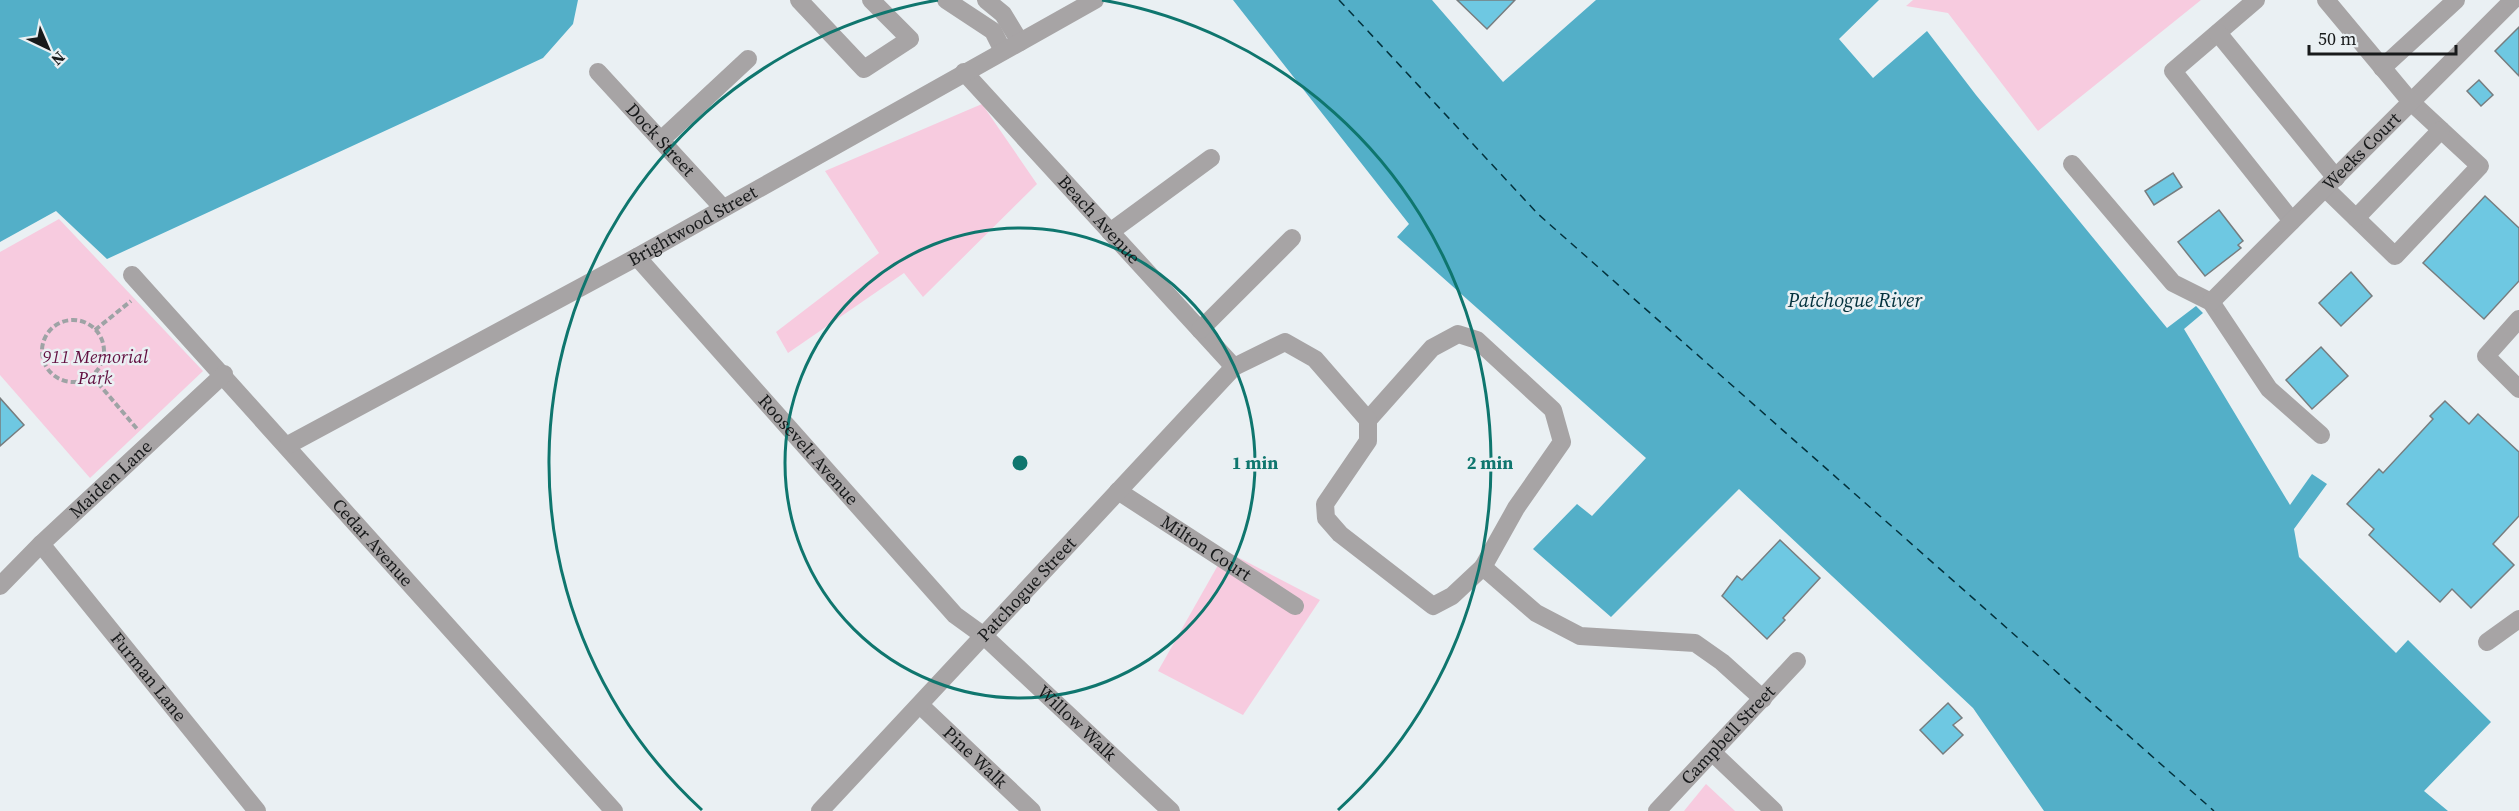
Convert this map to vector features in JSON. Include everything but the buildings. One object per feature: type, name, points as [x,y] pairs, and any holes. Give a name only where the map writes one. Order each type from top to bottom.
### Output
[{"type":"street","points":[[800,0],[864,69],[910,39],[871,0]]},
{"type":"street","points":[[946,0],[993,31],[1003,51]]},
{"type":"street","points":[[986,0],[1003,14],[1020,42]]},
{"type":"street","name":"Brightwood Street","points":[[288,445],[637,257],[722,207],[1095,0]]},
{"type":"street","points":[[2256,0],[2173,71],[2292,221]]},
{"type":"street","points":[[2218,33],[2356,218],[2395,256],[2480,166],[2411,102],[2326,0]]},
{"type":"street","points":[[2382,68],[2456,0]]},
{"type":"street","name":"Weeks Court","points":[[2211,302],[2513,0]]},
{"type":"street","points":[[661,140],[748,59]]},
{"type":"street","name":"Dock Street","points":[[598,72],[722,207]]},
{"type":"street","name":"Beach Avenue","points":[[964,72],[1234,367]]},
{"type":"street","points":[[2356,218],[2441,130]]},
{"type":"street","points":[[1110,232],[1211,158]]},
{"type":"street","points":[[2072,164],[2173,283],[2211,302],[2269,389],[2321,435]]},
{"type":"street","points":[[1200,330],[1292,238]]},
{"type":"street","name":"Roosevelt Avenue","points":[[637,257],[955,615],[984,636]]},
{"type":"street","name":"Cedar Avenue","points":[[132,274],[288,445],[614,811]]},
{"type":"street","points":[[2519,319],[2486,356],[2519,389]]},
{"type":"street","points":[[1234,367],[1285,342],[1315,359],[1368,420],[1368,441],[1325,504],[1326,518],[1340,534],[1433,606],[1452,596],[1483,567],[1516,508],[1562,442],[1553,410],[1478,340],[1458,334],[1432,348],[1368,420]]},
{"type":"street","name":"Patchogue Street","points":[[820,811],[1234,367]]},
{"type":"street","name":"Maiden Lane","points":[[0,586],[41,544],[224,374]]},
{"type":"street","name":"Milton Court","points":[[1118,491],[1295,606]]},
{"type":"street","name":"Furman Lane","points":[[41,544],[257,811]]},
{"type":"street","points":[[1483,567],[1536,613],[1580,636],[1695,643],[1722,662],[1763,699]]},
{"type":"street","points":[[2487,642],[2519,619]]},
{"type":"street","name":"Willow Walk","points":[[984,636],[1171,811]]},
{"type":"street","name":"Campbell Street","points":[[1657,811],[1797,661]]},
{"type":"street","name":"Pine Walk","points":[[920,705],[1032,811]]},
{"type":"street","points":[[1713,753],[1774,811]]},
{"type":"path","points":[[95,330],[146,290]]},
{"type":"path","points":[[78,321],[95,330],[101,339],[103,359],[92,376],[73,382],[54,376],[43,359],[42,349],[50,331],[58,324],[78,321]]},
{"type":"path","points":[[92,376],[142,434],[161,432]]},
{"type":"green space","points":[[1913,0],[2201,0],[2038,131],[1948,13],[1906,6]]},
{"type":"green space","points":[[982,104],[1037,184],[923,297],[904,273],[788,353],[776,332],[879,253],[825,171]]},
{"type":"green space","name":"911 Memorial Park","points":[[59,219],[203,371],[90,478],[0,375],[0,252]]},
{"type":"green space","points":[[1226,551],[1320,600],[1243,715],[1158,671]]},
{"type":"green space","points":[[1706,784],[1735,811],[1684,811]]},
{"type":"water","points":[[0,0],[578,0],[573,24],[543,58],[107,259],[56,211],[0,242]]},
{"type":"water","name":"Patchogue River","points":[[1233,0],[1432,0],[1503,82],[1596,0],[1879,0],[1839,39],[1873,78],[1927,31],[1976,95],[2167,328],[2196,306],[2203,313],[2184,329],[2290,505],[2312,474],[2327,484],[2294,529],[2299,557],[2396,653],[2408,640],[2491,722],[2424,791],[2448,811],[2044,811],[1973,708],[1739,489],[1611,617],[1533,549],[1577,504],[1592,516],[1646,458],[1397,237],[1409,224]]},
{"type":"ferry route","points":[[1339,0],[1538,214],[2214,811]]}]
